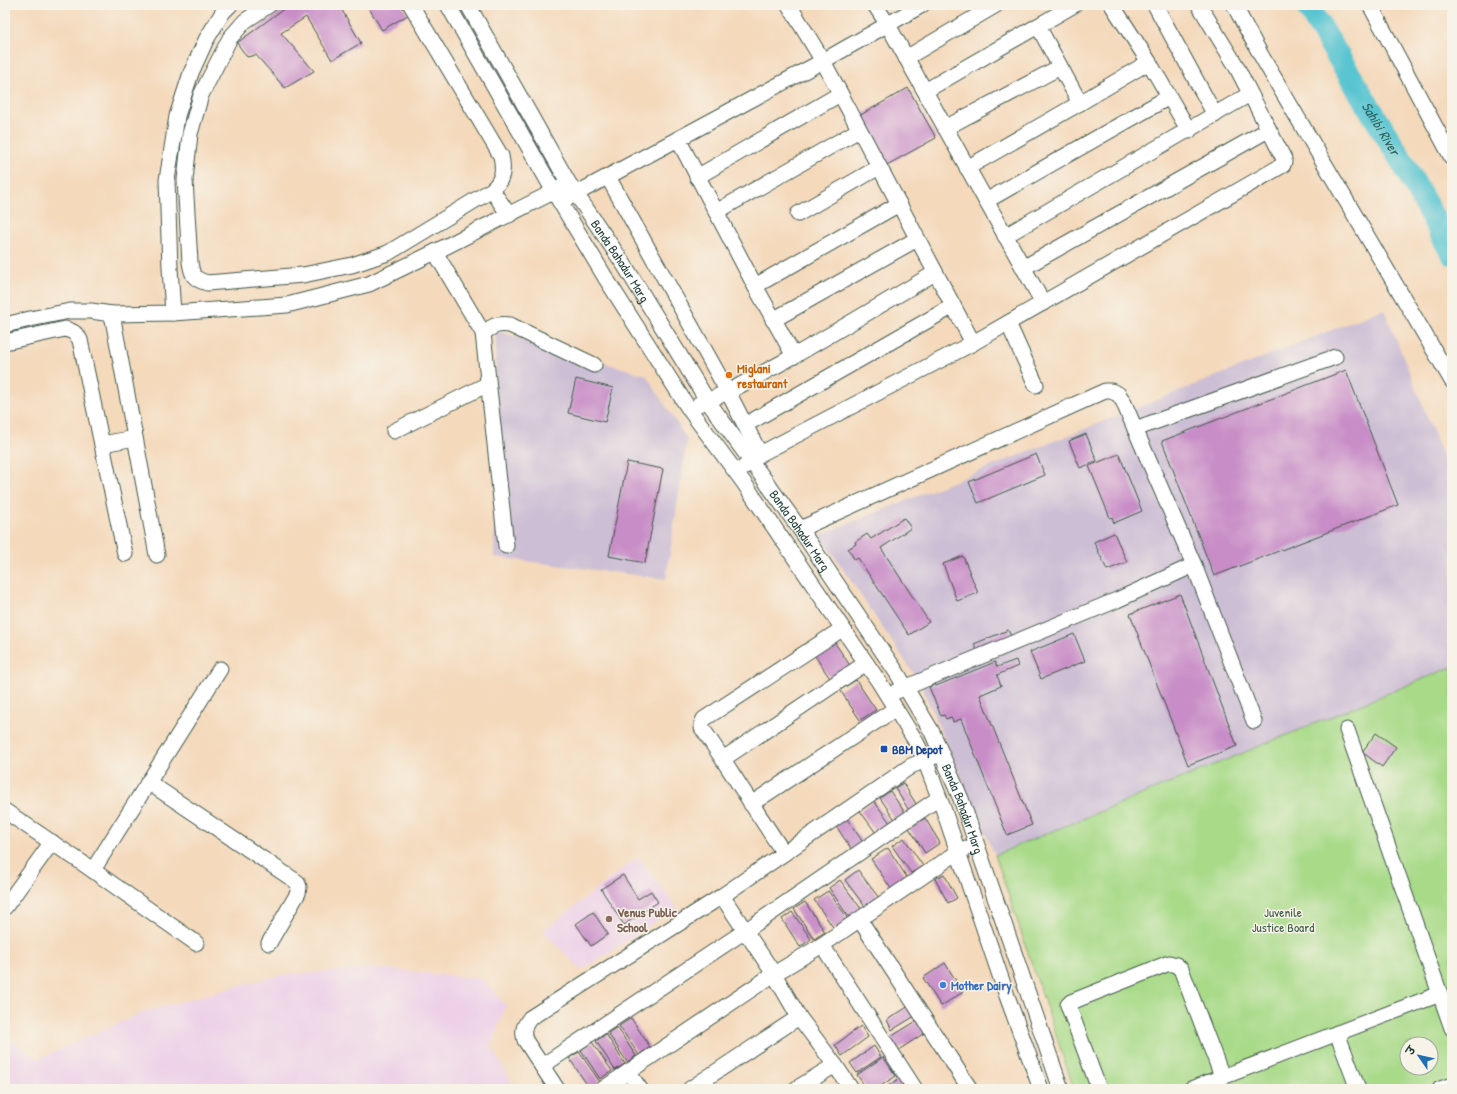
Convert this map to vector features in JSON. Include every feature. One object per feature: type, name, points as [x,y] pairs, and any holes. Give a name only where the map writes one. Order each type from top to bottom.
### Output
[{"type":"street","points":[[173,313],[167,180],[177,116],[191,73],[206,40],[223,12],[230,5]]},
{"type":"street","points":[[269,5],[245,21],[230,38],[201,95],[190,134],[185,180],[190,262],[192,274],[198,281],[207,283],[303,275],[352,265],[388,253],[498,185],[503,168],[501,156],[411,5]]},
{"type":"street","name":"Banda Bahadur Marg","points":[[448,5],[605,277],[689,409],[736,472],[879,682],[926,760],[1007,996],[1041,1089]]},
{"type":"street","name":"Banda Bahadur Marg","points":[[468,5],[572,188],[625,266],[707,400],[756,457],[800,530],[906,687],[932,732],[961,799],[1061,1089]]},
{"type":"street","points":[[789,5],[823,61],[973,343]]},
{"type":"street","points":[[875,5],[888,25],[1043,304]]},
{"type":"street","points":[[5,325],[30,318],[70,311],[91,311],[112,314],[173,313],[287,305],[369,284],[508,215],[557,196],[572,188],[608,177],[823,61],[922,5]]},
{"type":"street","points":[[906,58],[996,5]]},
{"type":"street","points":[[925,91],[1074,5]]},
{"type":"street","points":[[1112,5],[1149,62],[1189,130]]},
{"type":"street","points":[[1155,5],[1215,115]]},
{"type":"street","points":[[736,472],[756,457],[973,343],[1043,304],[1280,167],[1284,162],[1284,159],[1235,64],[1199,5]]},
{"type":"street","points":[[1234,5],[1262,57],[1452,381]]},
{"type":"street","points":[[1370,5],[1452,158]]},
{"type":"street","points":[[1038,26],[1080,103]]},
{"type":"street","points":[[968,168],[1149,62]]},
{"type":"street","points":[[945,128],[1060,66]]},
{"type":"street","points":[[697,177],[840,94]]},
{"type":"street","points":[[1005,236],[1250,94]]},
{"type":"street","points":[[986,201],[1169,97]]},
{"type":"street","points":[[716,212],[859,130]]},
{"type":"street","points":[[1023,268],[1268,130]]},
{"type":"street","points":[[678,139],[773,320],[794,356]]},
{"type":"street","points":[[798,214],[879,167]]},
{"type":"street","points":[[608,177],[728,392],[745,425],[756,457]]},
{"type":"street","points":[[492,190],[508,215]]},
{"type":"street","points":[[755,286],[899,204]]},
{"type":"street","points":[[773,320],[917,239]]},
{"type":"street","points":[[435,252],[483,333],[506,546]]},
{"type":"street","points":[[689,409],[728,392],[794,356],[935,273]]},
{"type":"street","points":[[745,425],[953,306]]},
{"type":"street","points":[[112,314],[157,555]]},
{"type":"street","points":[[1008,323],[1036,385]]},
{"type":"street","points":[[483,333],[495,325],[510,325],[594,364]]},
{"type":"street","points":[[5,342],[65,329],[71,330],[77,334],[80,340],[125,554]]},
{"type":"street","points":[[1136,430],[1335,357]]},
{"type":"street","points":[[394,431],[488,384]]},
{"type":"street","points":[[800,530],[1105,392],[1111,391],[1118,394],[1123,401],[1136,430],[1194,565],[1254,721]]},
{"type":"street","points":[[102,444],[135,438]]},
{"type":"street","points":[[887,696],[1117,600],[1194,565]]},
{"type":"street","points":[[784,853],[702,728],[702,723],[704,718],[842,629]]},
{"type":"street","points":[[723,759],[866,663]]},
{"type":"street","points":[[93,870],[220,670]]},
{"type":"street","points":[[879,682],[897,673]]},
{"type":"street","points":[[751,804],[895,709]]},
{"type":"street","points":[[1347,730],[1452,1028]]},
{"type":"street","points":[[557,1089],[525,1040],[523,1032],[524,1026],[530,1018],[722,896],[911,766],[942,754]]},
{"type":"street","points":[[148,782],[297,882],[299,887],[298,893],[269,943]]},
{"type":"street","points":[[542,1066],[745,931],[939,798]]},
{"type":"street","points":[[5,811],[93,870],[196,943]]},
{"type":"street","points":[[5,907],[52,842]]},
{"type":"street","points":[[603,1089],[774,974],[822,946],[958,852],[977,844]]},
{"type":"street","points":[[722,896],[774,974],[798,1017],[835,1065],[851,1089]]},
{"type":"street","points":[[860,920],[970,1089]]},
{"type":"street","points":[[822,946],[915,1089]]},
{"type":"street","points":[[1099,1089],[1068,1009],[1068,1005],[1070,1002],[1169,963],[1176,964],[1181,969],[1222,1076]]},
{"type":"street","points":[[1191,1089],[1440,994]]},
{"type":"street","points":[[690,1089],[798,1017]]},
{"type":"street","points":[[1337,1033],[1358,1089]]},
{"type":"street","points":[[796,1089],[835,1065]]},
{"type":"street","points":[[628,1072],[640,1089]]},
{"type":"street","points":[[1440,1089],[1452,1085]]},
{"type":"shaded area","points":[[1384,309],[1452,478],[1452,667],[995,855],[920,683],[820,535]]},
{"type":"shaded area","points":[[496,331],[646,375],[687,439],[666,579],[494,557]]},
{"type":"shaded area","name":"Venus Public School","points":[[638,857],[677,908],[581,970],[543,931]]},
{"type":"shaded area","points":[[375,968],[483,979],[506,1005],[491,1045],[515,1089],[5,1089],[5,1042],[10,1040],[38,1059],[144,1012],[209,994],[280,975]]},
{"type":"green space","name":"Juvenile Justice Board","points":[[1452,667],[1452,1089],[1074,1089],[995,855]]},
{"type":"building","points":[[289,5],[339,5],[361,43],[332,60],[306,17],[281,33],[314,71],[285,88],[256,55],[247,57],[237,43]]},
{"type":"building","points":[[367,5],[402,5],[408,15],[382,30]]},
{"type":"building","points":[[908,88],[936,138],[885,166],[857,117]]},
{"type":"building","points":[[1346,370],[1398,505],[1214,576],[1162,441]]},
{"type":"building","points":[[576,379],[613,388],[605,422],[568,413]]},
{"type":"building","points":[[1086,434],[1097,461],[1080,468],[1069,441]]},
{"type":"building","points":[[1036,454],[1045,475],[978,503],[969,482]]},
{"type":"building","points":[[1119,454],[1142,511],[1114,523],[1112,517],[1110,518],[1089,466]]},
{"type":"building","points":[[627,462],[663,469],[645,563],[609,556]]},
{"type":"building","points":[[904,518],[911,528],[881,548],[929,622],[909,635],[858,558],[855,560],[848,549],[867,534],[871,539]]},
{"type":"building","points":[[1114,533],[1127,562],[1107,570],[1094,542]]},
{"type":"building","points":[[963,556],[978,593],[957,601],[943,564]]},
{"type":"building","points":[[1180,594],[1237,746],[1188,765],[1130,614]]},
{"type":"building","points":[[1008,630],[1012,638],[978,652],[974,644]]},
{"type":"building","points":[[1074,634],[1085,661],[1041,679],[1030,652]]},
{"type":"building","points":[[833,640],[853,670],[833,683],[813,653]]},
{"type":"building","points":[[1016,660],[1018,666],[997,675],[1001,686],[980,695],[1032,825],[1007,835],[961,719],[953,722],[951,717],[946,719],[944,715],[941,716],[929,687],[935,684],[936,686],[995,662],[997,667]]},
{"type":"building","points":[[856,680],[876,710],[860,720],[840,690]]},
{"type":"building","points":[[1376,733],[1396,747],[1382,767],[1362,752]]},
{"type":"building","points":[[903,783],[918,807],[910,812],[895,788]]},
{"type":"building","points":[[890,791],[906,814],[896,821],[880,798]]},
{"type":"building","points":[[874,801],[890,823],[876,833],[860,811]]},
{"type":"building","points":[[845,816],[865,845],[854,853],[834,823]]},
{"type":"building","points":[[925,818],[940,843],[925,853],[909,828]]},
{"type":"building","points":[[904,838],[923,866],[911,873],[892,846]]},
{"type":"building","points":[[888,848],[908,879],[892,890],[871,859]]},
{"type":"building","points":[[858,870],[879,898],[866,908],[845,880]]},
{"type":"building","points":[[944,874],[957,898],[948,903],[935,879]]},
{"type":"building","points":[[623,875],[638,899],[651,891],[658,902],[624,925],[601,889]]},
{"type":"building","points":[[840,880],[862,910],[850,919],[829,888]]},
{"type":"building","points":[[828,891],[849,920],[835,930],[814,900]]},
{"type":"building","points":[[805,902],[825,932],[814,939],[794,909]]},
{"type":"building","points":[[593,912],[608,934],[591,946],[576,924]]},
{"type":"building","points":[[792,912],[811,939],[800,947],[782,919]]},
{"type":"building","name":"Mother Dairy","points":[[945,963],[963,992],[941,1006],[923,978]]},
{"type":"building","points":[[909,1006],[915,1016],[892,1030],[887,1020]]},
{"type":"building","points":[[631,1018],[650,1047],[639,1055],[619,1026]]},
{"type":"building","points":[[918,1020],[926,1032],[897,1051],[889,1038]]},
{"type":"building","points":[[861,1026],[868,1037],[842,1056],[835,1045]]},
{"type":"building","points":[[617,1027],[636,1056],[627,1062],[608,1033]]},
{"type":"building","points":[[606,1034],[625,1064],[615,1070],[596,1041]]},
{"type":"building","points":[[592,1042],[612,1071],[600,1079],[581,1050]]},
{"type":"building","points":[[874,1046],[881,1057],[857,1073],[850,1063]]},
{"type":"building","points":[[579,1052],[600,1082],[590,1089],[569,1058]]},
{"type":"building","points":[[883,1057],[896,1076],[876,1089],[867,1089],[857,1075]]},
{"type":"building","points":[[901,1077],[908,1088],[884,1089]]},
{"type":"waterway","name":"Sahibi River","points":[[1307,5],[1403,163],[1452,253]]},
{"type":"place","name":"Miglani restaurant","points":[[729,375]]},
{"type":"place","name":"BBM Depot","points":[[884,749]]},
{"type":"place","name":"Venus Public School","points":[[609,919]]},
{"type":"place","name":"Mother Dairy","points":[[943,985]]}]
